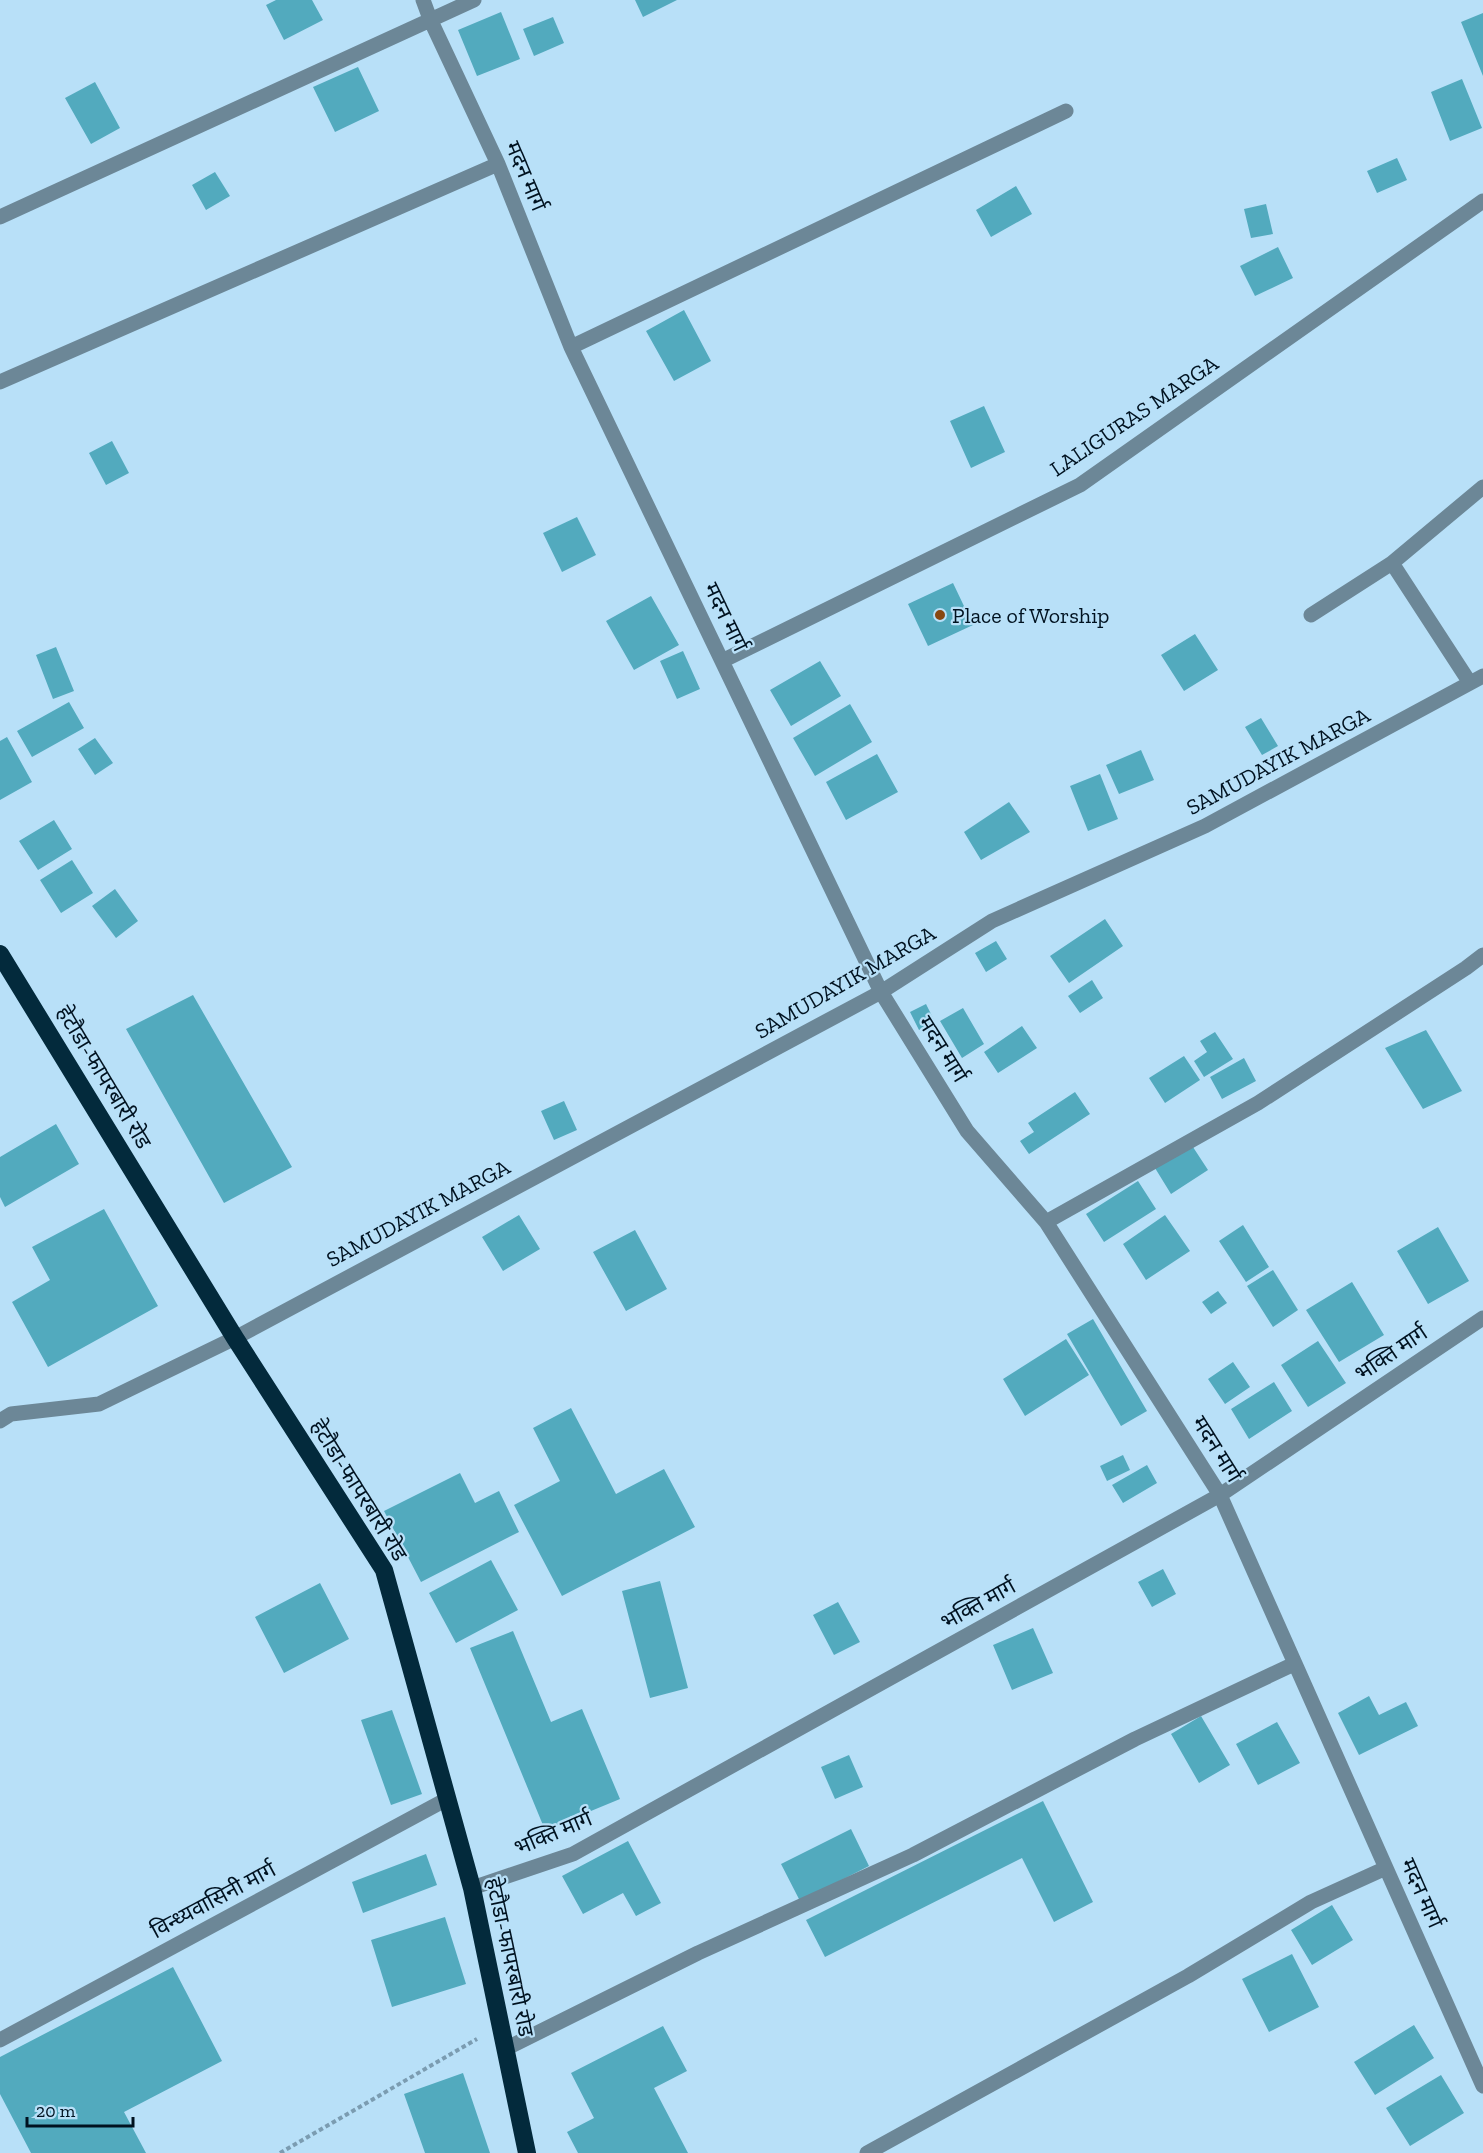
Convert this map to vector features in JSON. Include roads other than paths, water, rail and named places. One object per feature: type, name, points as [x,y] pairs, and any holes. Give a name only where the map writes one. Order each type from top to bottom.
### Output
[{"type":"highway","name":"हेटौडा-फापरबारी रोड","points":[[0,954],[235,1338],[384,1570],[472,1888],[527,2153]]},
{"type":"street","name":"मदन मार्ग","points":[[423,0],[498,164],[571,347],[881,992],[967,1131],[1046,1222],[1220,1495],[1483,2086]]},
{"type":"street","points":[[0,217],[474,0]]},
{"type":"street","points":[[571,347],[1066,111]]},
{"type":"street","points":[[0,381],[498,164]]},
{"type":"street","name":"LALIGURAS MARGA","points":[[722,660],[1080,485],[1483,201]]},
{"type":"street","points":[[1311,615],[1392,563],[1483,487]]},
{"type":"street","points":[[1392,563],[1477,680]]},
{"type":"street","name":"SAMUDAYIK MARGA","points":[[0,1421],[11,1414],[99,1404],[235,1338],[881,992],[992,921],[1205,826],[1477,680]]},
{"type":"street","points":[[1046,1222],[1258,1103],[1456,975],[1483,955]]},
{"type":"street","name":"भक्ति मार्ग","points":[[472,1888],[573,1854],[1220,1495],[1483,1318]]},
{"type":"street","points":[[505,2049],[698,1953],[913,1855],[1135,1739],[1294,1664]]},
{"type":"street","name":"विन्ध्यवासिनी मार्ग","points":[[0,2040],[447,1799]]},
{"type":"street","points":[[867,2153],[1188,1976],[1311,1902],[1386,1868]]},
{"type":"place","name":"Place of Worship","points":[[940,615]]}]
